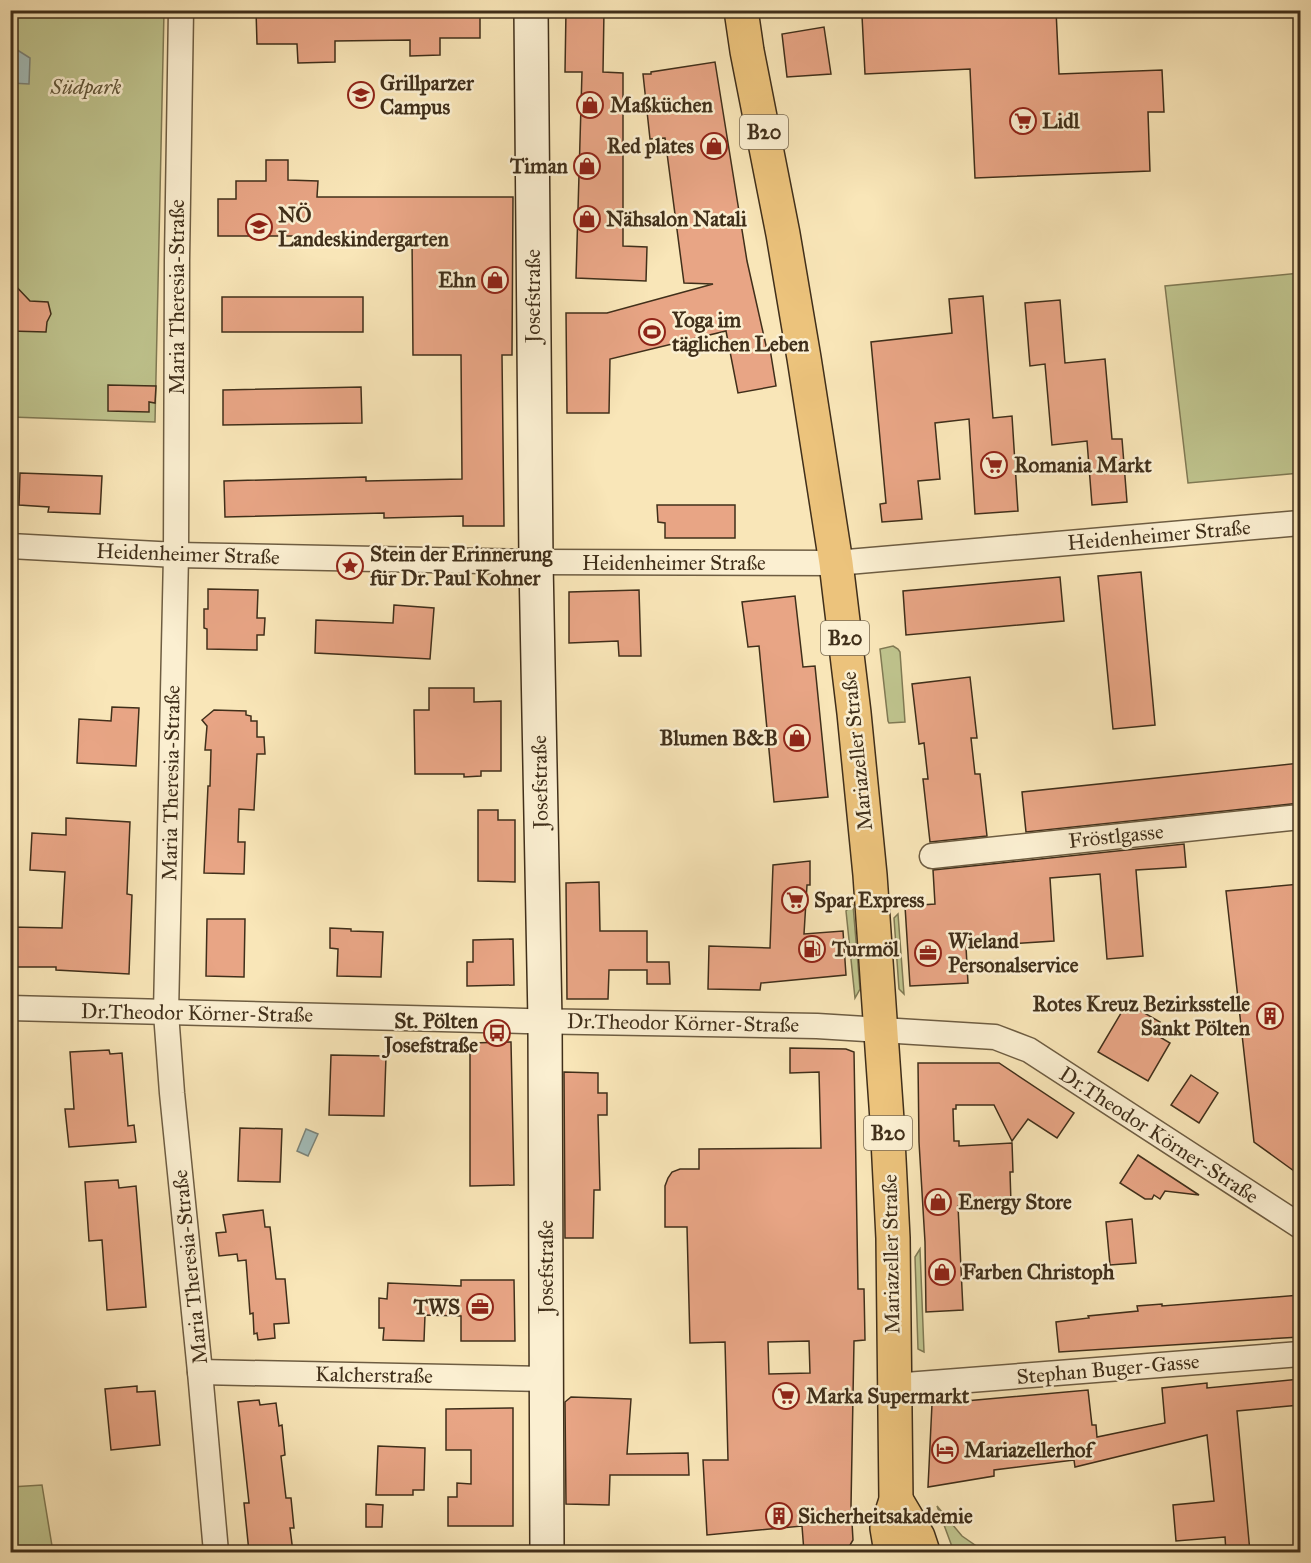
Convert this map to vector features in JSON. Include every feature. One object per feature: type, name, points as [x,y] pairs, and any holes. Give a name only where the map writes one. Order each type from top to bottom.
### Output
[{"type":"main road","name":"Mariazeller Straße","points":[[741,10],[797,315],[836,563],[866,832],[904,1385],[896,1500],[887,1528],[891,1552]]},
{"type":"main road","name":"Mariazeller Straße","points":[[896,1500],[918,1537],[923,1552]]},
{"type":"street","name":"Maria Theresia-Straße","points":[[181,10],[176,555],[166,1013],[216,1552]]},
{"type":"street","name":"Josefstraße","points":[[531,10],[536,562],[545,1021],[547,1552]]},
{"type":"street","name":"Heidenheimer Straße","points":[[10,546],[176,555],[536,562],[836,563],[1300,523]]},
{"type":"street","name":"Fröstlgasse","points":[[932,855],[1300,817]]},
{"type":"street","name":"Dr.Theodor Körner-Straße","points":[[10,1008],[817,1026],[995,1037],[1029,1050],[1300,1226]]},
{"type":"street","name":"Stephan Buger-Gasse","points":[[904,1385],[1290,1355]]},
{"type":"street","name":"Kalcherstraße","points":[[200,1372],[547,1379]]},
{"type":"green space","name":"Südpark","points":[[11,11],[164,11],[155,422],[11,417]]},
{"type":"green space","points":[[1300,273],[1300,473],[1188,483],[1165,286]]},
{"type":"green space","points":[[893,646],[900,652],[905,722],[889,723],[880,649]]},
{"type":"green space","points":[[853,905],[860,989],[855,998],[846,911]]},
{"type":"green space","points":[[898,914],[904,994],[899,989],[894,918]]},
{"type":"green space","points":[[920,1249],[924,1352],[918,1349],[915,1257]]},
{"type":"green space","points":[[42,1485],[53,1552],[11,1552],[11,1487]]},
{"type":"green space","points":[[937,1506],[962,1536],[985,1552],[954,1552]]},
{"type":"water","points":[[11,46],[30,58],[29,84],[11,83]]},
{"type":"water","points":[[306,1129],[318,1134],[308,1156],[297,1151]]},
{"type":"building","points":[[256,10],[480,10],[480,38],[440,38],[440,55],[410,56],[410,40],[335,41],[335,62],[298,63],[297,44],[257,44]]},
{"type":"building","points":[[566,10],[604,10],[603,72],[623,73],[623,246],[647,247],[646,281],[576,278],[582,72],[565,72]]},
{"type":"building","points":[[984,10],[1056,10],[1059,74],[1162,70],[1164,112],[1148,112],[1150,171],[975,178],[970,69],[865,74],[862,16]]},
{"type":"building","points":[[824,27],[831,74],[787,77],[782,34]]},
{"type":"building","points":[[715,62],[747,261],[767,350],[770,349],[776,386],[738,393],[726,331],[610,359],[609,413],[567,413],[566,313],[607,313],[713,284],[684,283],[665,138],[650,139],[643,74]]},
{"type":"building","points":[[266,160],[288,160],[288,180],[318,181],[317,197],[513,197],[512,355],[502,355],[504,526],[463,526],[463,516],[384,518],[384,513],[225,517],[224,481],[366,477],[366,481],[462,479],[461,355],[413,355],[412,236],[218,236],[218,199],[236,199],[236,181],[266,181]]},
{"type":"building","points":[[10,280],[30,301],[48,302],[51,314],[46,332],[10,331]]},
{"type":"building","points":[[983,296],[993,418],[1012,416],[1018,511],[975,514],[969,419],[935,423],[940,479],[918,481],[922,519],[882,522],[880,504],[886,503],[871,342],[952,333],[949,299]]},
{"type":"building","points":[[222,297],[363,297],[363,332],[222,332]]},
{"type":"building","points":[[1060,300],[1065,363],[1105,359],[1112,439],[1122,439],[1127,502],[1092,505],[1087,441],[1052,445],[1045,364],[1030,366],[1025,303]]},
{"type":"building","points":[[108,385],[156,386],[155,403],[149,402],[149,412],[108,411]]},
{"type":"building","points":[[361,387],[362,423],[223,425],[223,390]]},
{"type":"building","points":[[20,473],[102,476],[100,514],[48,512],[49,507],[19,505]]},
{"type":"building","points":[[657,505],[735,505],[735,538],[665,538],[665,523],[658,522]]},
{"type":"building","points":[[1141,572],[1155,725],[1113,729],[1098,576]]},
{"type":"building","points":[[1060,577],[1064,621],[906,635],[903,591]]},
{"type":"building","points":[[208,589],[258,590],[257,618],[265,618],[264,635],[257,635],[257,650],[207,649],[204,609],[208,609]]},
{"type":"building","points":[[639,590],[641,656],[619,656],[618,641],[569,643],[569,592]]},
{"type":"building","points":[[795,596],[803,667],[815,666],[828,797],[774,802],[759,646],[748,647],[742,602]]},
{"type":"building","points":[[394,605],[434,608],[430,659],[315,653],[316,620],[393,623]]},
{"type":"building","points":[[970,677],[977,738],[971,738],[975,774],[980,774],[987,836],[930,842],[923,779],[928,779],[924,743],[919,744],[912,684]]},
{"type":"building","points":[[429,688],[474,688],[474,702],[501,701],[501,771],[481,771],[481,776],[464,777],[464,774],[415,774],[414,710],[429,710]]},
{"type":"building","points":[[112,707],[139,708],[136,766],[77,763],[79,719],[111,721]]},
{"type":"building","points":[[214,710],[246,711],[246,715],[251,716],[251,721],[257,721],[257,737],[264,737],[265,754],[257,754],[254,810],[239,809],[238,842],[245,842],[244,874],[204,873],[211,750],[205,750],[207,726],[202,720]]},
{"type":"building","points":[[1300,763],[1300,803],[1026,832],[1022,792]]},
{"type":"building","points":[[478,810],[498,810],[498,820],[515,820],[515,882],[478,881]]},
{"type":"building","points":[[66,818],[130,822],[127,894],[132,895],[129,974],[56,970],[56,967],[10,967],[10,927],[62,928],[65,872],[30,870],[32,833],[66,835]]},
{"type":"building","points":[[1184,844],[1186,867],[1136,870],[1143,956],[1107,959],[1100,874],[1050,878],[1054,941],[966,947],[968,983],[910,986],[905,906],[935,904],[933,870]]},
{"type":"building","points":[[810,861],[810,885],[807,885],[804,934],[843,931],[846,975],[761,983],[760,990],[708,989],[709,946],[770,948],[773,865]]},
{"type":"building","points":[[599,882],[600,931],[647,931],[647,962],[669,962],[670,984],[647,984],[647,970],[609,970],[608,999],[567,999],[566,883]]},
{"type":"building","name":"Rotes Kreuz Bezirksstelle Sankt Pölten","points":[[1300,884],[1300,1161],[1294,1171],[1254,1142],[1226,891]]},
{"type":"building","points":[[207,919],[245,919],[244,977],[206,976]]},
{"type":"building","points":[[330,928],[383,932],[381,977],[337,976],[338,949],[330,948]]},
{"type":"building","points":[[513,939],[514,985],[467,986],[467,962],[473,962],[473,940]]},
{"type":"building","points":[[1127,1003],[1160,1022],[1153,1033],[1170,1043],[1148,1081],[1098,1052]]},
{"type":"building","points":[[511,1042],[514,1185],[470,1186],[470,1043]]},
{"type":"building","points":[[790,1048],[846,1049],[854,1052],[858,1289],[864,1289],[865,1340],[854,1341],[851,1506],[853,1540],[846,1552],[804,1552],[802,1526],[707,1535],[703,1460],[728,1460],[725,1342],[690,1343],[687,1227],[665,1227],[665,1186],[668,1178],[672,1172],[680,1169],[699,1169],[699,1149],[821,1148],[819,1072],[790,1073]],"holes":[[[809,1341],[810,1373],[769,1374],[768,1342]]]},
{"type":"building","points":[[109,1050],[110,1054],[122,1053],[128,1126],[134,1125],[136,1142],[69,1147],[65,1109],[74,1109],[70,1052]]},
{"type":"building","points":[[331,1055],[386,1056],[384,1116],[329,1115]]},
{"type":"building","points":[[918,1063],[999,1063],[1074,1113],[1057,1138],[1028,1119],[1012,1141],[994,1105],[956,1105],[956,1109],[953,1109],[954,1141],[959,1141],[959,1146],[1012,1143],[1011,1203],[958,1206],[963,1310],[926,1312]]},
{"type":"building","points":[[564,1072],[598,1073],[598,1093],[607,1093],[607,1115],[598,1115],[600,1190],[594,1190],[593,1238],[565,1238]]},
{"type":"building","points":[[1191,1075],[1218,1093],[1199,1123],[1171,1105]]},
{"type":"building","points":[[240,1128],[282,1129],[280,1182],[238,1181]]},
{"type":"building","points":[[1138,1155],[1199,1195],[1165,1191],[1160,1199],[1154,1195],[1152,1199],[1145,1199],[1120,1183]]},
{"type":"building","points":[[118,1180],[119,1188],[136,1186],[146,1307],[107,1310],[102,1240],[89,1241],[85,1182]]},
{"type":"building","points":[[263,1210],[265,1227],[270,1227],[276,1279],[285,1279],[289,1323],[274,1324],[275,1338],[258,1340],[257,1333],[254,1334],[253,1313],[250,1314],[246,1260],[238,1261],[237,1254],[219,1256],[216,1233],[226,1232],[223,1215]]},
{"type":"building","points":[[1132,1219],[1136,1263],[1110,1265],[1106,1222]]},
{"type":"building","points":[[461,1280],[514,1280],[515,1341],[461,1341],[461,1316],[425,1315],[424,1341],[383,1340],[384,1328],[379,1328],[379,1298],[387,1299],[388,1283],[461,1286]]},
{"type":"building","points":[[1300,1295],[1300,1337],[1059,1352],[1056,1322],[1138,1311],[1137,1306]]},
{"type":"building","points":[[1300,1379],[1300,1405],[1237,1411],[1250,1552],[1226,1552],[1225,1537],[1176,1541],[1173,1505],[1214,1501],[1207,1435],[1075,1467],[1074,1460],[994,1470],[994,1476],[928,1487],[932,1404],[1088,1390],[1092,1425],[1096,1425],[1097,1437],[1165,1423],[1162,1388],[1207,1383],[1207,1388]]},
{"type":"building","points":[[137,1386],[137,1392],[155,1391],[160,1445],[111,1450],[105,1389]]},
{"type":"building","points":[[571,1397],[631,1399],[627,1454],[688,1453],[689,1475],[610,1475],[609,1505],[566,1504],[565,1402]]},
{"type":"building","points":[[259,1400],[260,1405],[276,1403],[279,1426],[282,1425],[285,1455],[281,1456],[286,1498],[291,1498],[294,1528],[290,1528],[293,1552],[249,1552],[244,1503],[249,1503],[238,1402]]},
{"type":"building","points":[[513,1408],[513,1526],[448,1526],[448,1497],[457,1497],[457,1483],[471,1484],[471,1450],[446,1450],[446,1409]]},
{"type":"building","points":[[378,1446],[425,1448],[424,1490],[413,1490],[413,1495],[376,1495]]},
{"type":"building","points":[[366,1504],[383,1505],[382,1527],[366,1527]]},
{"type":"place","name":"Grillparzer Campus","points":[[361,95]]},
{"type":"place","name":"Maßküchen","points":[[590,105]]},
{"type":"place","name":"Lidl","points":[[1023,121]]},
{"type":"place","name":"Red plates","points":[[714,146]]},
{"type":"place","name":"Timan","points":[[587,166]]},
{"type":"place","name":"Nähsalon Natali","points":[[587,219]]},
{"type":"place","name":"NÖ Landeskindergarten","points":[[259,227]]},
{"type":"place","name":"Ehn","points":[[495,280]]},
{"type":"place","name":"Yoga im täglichen Leben","points":[[652,332]]},
{"type":"place","name":"Romania Markt","points":[[994,465]]},
{"type":"place","name":"Stein der Erinnerung für Dr. Paul Kohner","points":[[350,566]]},
{"type":"place","name":"Blumen B&B","points":[[797,738]]},
{"type":"place","name":"Spar Express","points":[[795,900]]},
{"type":"place","name":"Turmöl","points":[[812,949]]},
{"type":"place","name":"Wieland Personalservice","points":[[928,953]]},
{"type":"place","name":"Rotes Kreuz Bezirksstelle Sankt Pölten","points":[[1270,1016]]},
{"type":"place","name":"St. Pölten Josefstraße","points":[[497,1033]]},
{"type":"place","name":"Energy Store","points":[[938,1202]]},
{"type":"place","name":"Farben Christoph","points":[[942,1272]]},
{"type":"place","name":"TWS","points":[[480,1307]]},
{"type":"place","name":"Marka Supermarkt","points":[[786,1396]]},
{"type":"place","name":"Mariazellerhof","points":[[945,1450]]},
{"type":"place","name":"Sicherheitsakademie","points":[[779,1516]]}]
